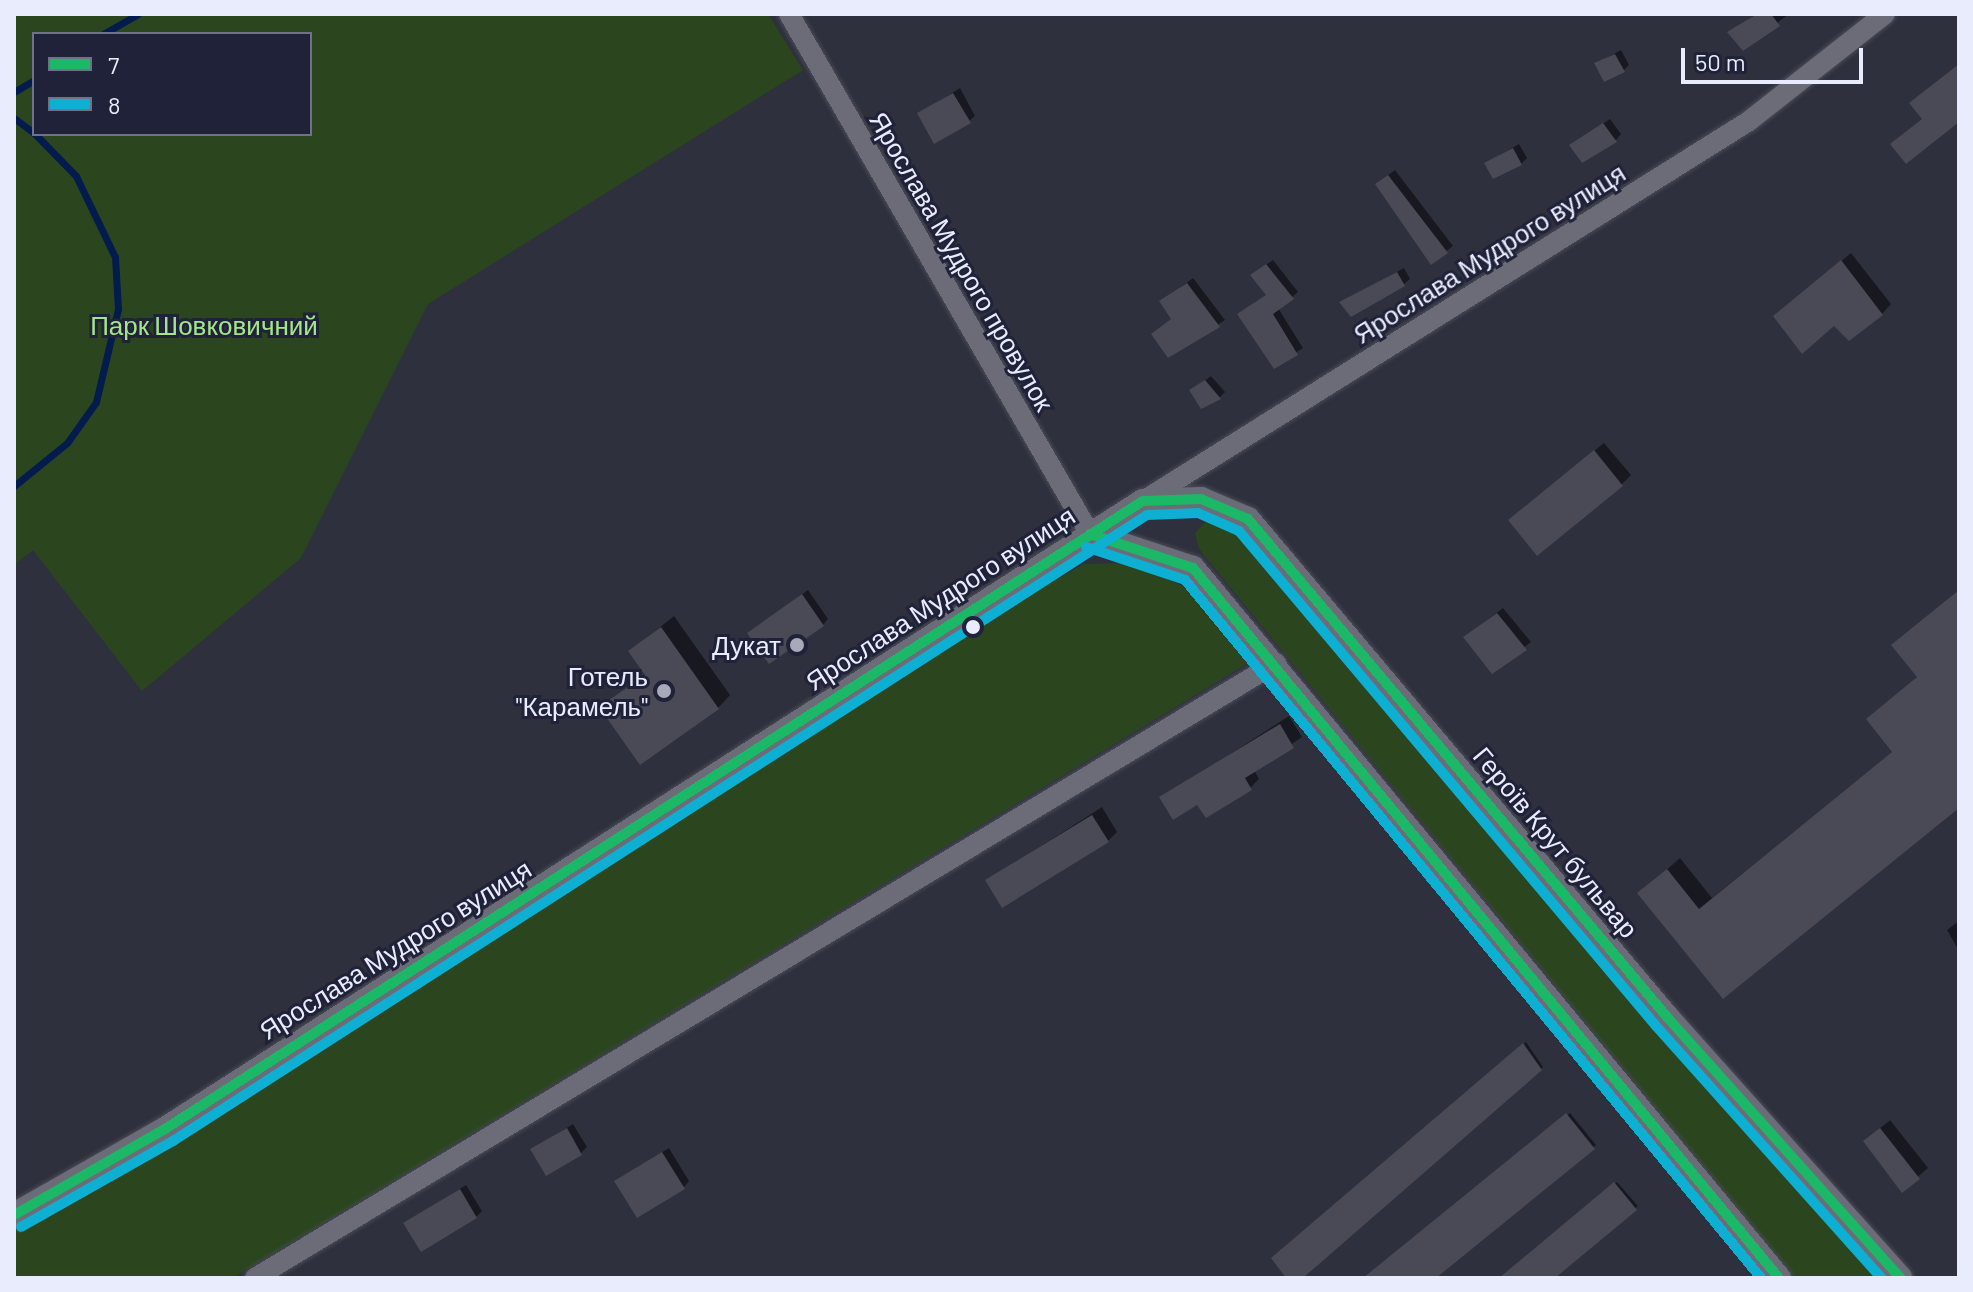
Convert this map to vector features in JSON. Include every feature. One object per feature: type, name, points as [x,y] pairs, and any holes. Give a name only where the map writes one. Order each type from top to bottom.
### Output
[{"type":"street","name":"Ярослава Мудрого провулок","points":[[789,14],[1090,534]]},
{"type":"street","name":"Ярослава Мудрого вулиця","points":[[14,1215],[165,1129],[1090,534],[1749,121],[1885,14]]},
{"type":"street","name":"Героїв Крут бульвар","points":[[1143,501],[1201,499],[1248,519],[1726,1085],[1900,1278]]},
{"type":"street","points":[[1090,534],[1193,568],[1276,663],[1779,1278]]},
{"type":"street","points":[[255,1278],[1276,663]]},
{"type":"green space","name":"Парк Шовковичний","points":[[14,14],[768,14],[803,70],[428,304],[301,558],[142,691],[33,550],[14,565]]},
{"type":"green space","points":[[1212,515],[1227,519],[1724,1097],[1891,1278],[1794,1278],[1199,549],[1195,533]]},
{"type":"green space","points":[[1132,563],[1187,588],[1253,660],[233,1278],[14,1278],[14,1229],[219,1112],[1023,598],[1084,564]]},
{"type":"building","points":[[1757,14],[1771,14],[1780,26],[1743,51],[1727,32]]},
{"type":"building","points":[[1615,54],[1625,72],[1604,82],[1594,63]]},
{"type":"building","points":[[1959,64],[1959,122],[1906,164],[1890,144],[1922,119],[1909,103]]},
{"type":"building","points":[[953,93],[971,123],[934,144],[917,113]]},
{"type":"building","points":[[1603,123],[1617,142],[1582,163],[1569,145]]},
{"type":"building","points":[[1513,148],[1522,165],[1493,179],[1484,163]]},
{"type":"building","points":[[1388,175],[1448,253],[1431,265],[1375,184]]},
{"type":"building","points":[[1841,260],[1883,315],[1849,341],[1834,326],[1802,354],[1773,316]]},
{"type":"building","points":[[1266,264],[1294,299],[1273,314],[1298,355],[1274,369],[1237,314],[1266,295],[1250,275]]},
{"type":"building","points":[[1397,272],[1405,286],[1351,317],[1339,302]]},
{"type":"building","points":[[1187,283],[1220,327],[1168,358],[1151,334],[1171,319],[1159,301]]},
{"type":"building","points":[[1205,380],[1221,399],[1201,409],[1189,390]]},
{"type":"building","points":[[1594,450],[1623,486],[1537,556],[1508,520]]},
{"type":"building","points":[[1959,590],[1959,808],[1723,999],[1637,893],[1667,869],[1699,909],[1892,752],[1866,719],[1917,677],[1891,645]]},
{"type":"building","points":[[802,594],[824,626],[769,664],[747,633]]},
{"type":"building","points":[[1497,613],[1527,650],[1492,674],[1463,637]]},
{"type":"building","name":"Готель \"Карамель\"","points":[[661,627],[719,709],[640,765],[599,707],[645,675],[628,651]]},
{"type":"building","points":[[1280,724],[1294,748],[1245,778],[1252,790],[1206,818],[1197,805],[1173,820],[1159,797]]},
{"type":"building","points":[[1092,815],[1109,842],[1002,908],[985,880]]},
{"type":"building","points":[[1523,1043],[1542,1070],[1303,1278],[1286,1278],[1271,1258]]},
{"type":"building","points":[[1566,1113],[1595,1149],[1436,1278],[1363,1278]]},
{"type":"building","points":[[567,1128],[582,1155],[546,1176],[530,1149]]},
{"type":"building","points":[[1880,1128],[1920,1179],[1902,1193],[1863,1141]]},
{"type":"building","points":[[662,1152],[685,1189],[637,1218],[614,1181]]},
{"type":"building","points":[[1614,1182],[1637,1210],[1555,1278],[1499,1278]]},
{"type":"building","points":[[460,1189],[477,1218],[421,1252],[403,1223]]},
{"type":"waterway","points":[[106,32],[138,14]]},
{"type":"waterway","points":[[14,92],[32,81]]},
{"type":"waterway","points":[[14,118],[32,132]]},
{"type":"waterway","points":[[14,486],[67,443],[96,402],[118,309],[115,257],[76,176],[37,136]]},
{"type":"transit line","name":"7","points":[[14,1215],[165,1129],[1143,501],[1201,499],[1248,519],[1667,1017],[1900,1278]]},
{"type":"transit line","name":"8","points":[[21,1227],[173,1141],[1147,515],[1198,513],[1239,531],[1656,1026],[1881,1278]]},
{"type":"transit line","name":"7","points":[[1090,534],[1193,568],[1779,1278]]},
{"type":"transit line","name":"8","points":[[1086,547],[1185,580],[1761,1278]]},
{"type":"place","name":"Дукат","points":[[797,645]]},
{"type":"place","name":"Готель \"Карамель\"","points":[[664,691]]}]
